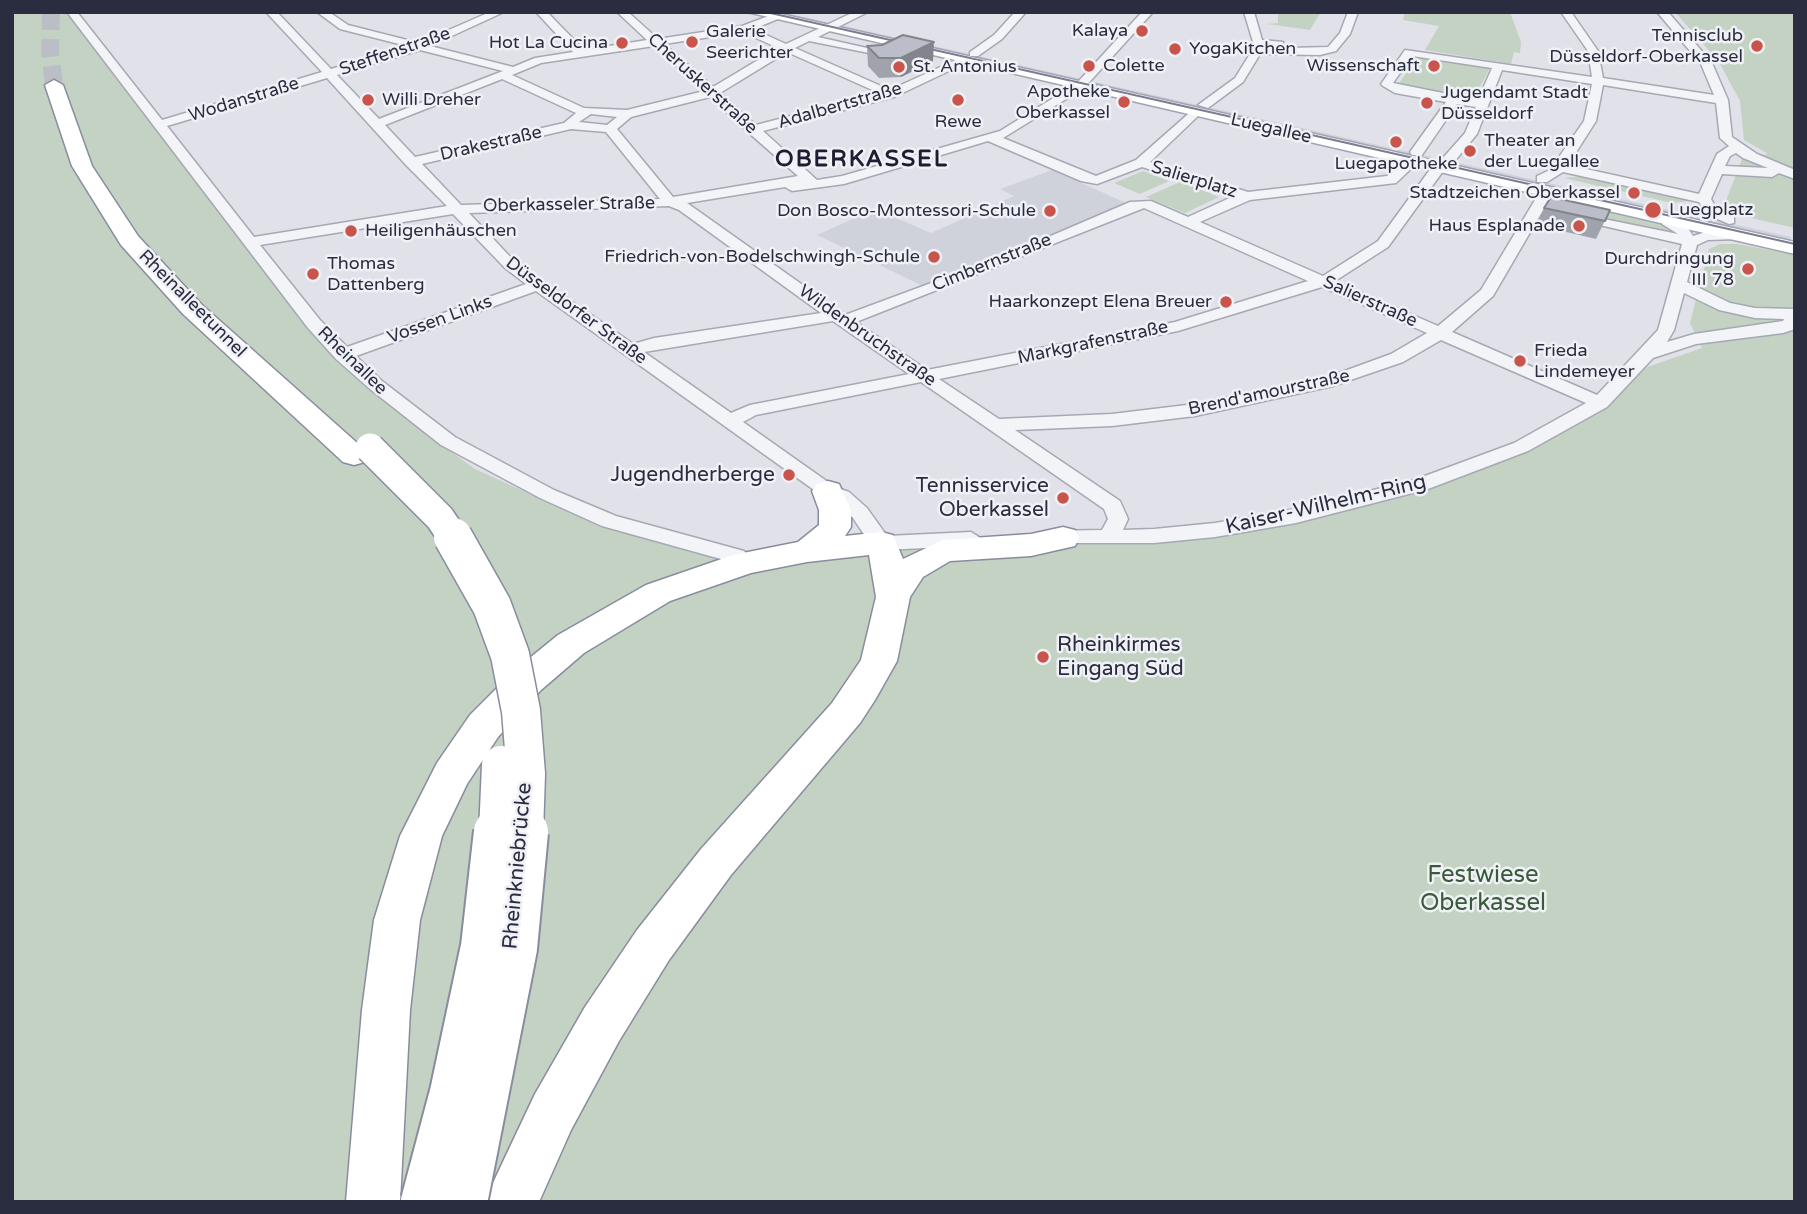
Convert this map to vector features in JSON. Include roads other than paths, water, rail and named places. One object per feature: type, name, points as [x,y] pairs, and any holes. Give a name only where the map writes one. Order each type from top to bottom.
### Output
[{"type":"highway","name":"Rheinalleetunnel","points":[[62,84],[64,121],[82,166],[130,240],[192,309],[362,452]]},
{"type":"highway","name":"Rheinkniebrücke","points":[[362,452],[449,566],[471,614],[488,664],[499,718],[502,780],[498,855],[485,947],[454,1093],[425,1202]]},
{"type":"highway","name":"Rheinkniebrücke","points":[[362,452],[440,519],[467,558],[492,606],[510,655],[521,711],[526,775],[523,855],[513,948],[488,1087],[463,1202]]},
{"type":"highway","points":[[807,551],[824,541],[835,527],[835,510],[828,491]]},
{"type":"highway","points":[[893,597],[911,569],[943,551],[1031,545],[1063,538]]},
{"type":"highway","points":[[373,1202],[386,1010],[397,920],[421,836],[451,775],[484,726],[528,680],[571,644],[658,593],[745,563],[807,551],[881,543],[888,563],[893,597],[888,631],[879,661],[846,713],[716,862],[653,945],[596,1035],[553,1112],[511,1202]]},
{"type":"main road","name":"Luegallee","points":[[753,12],[835,26],[1447,160],[1547,200],[1667,221],[1730,228]]},
{"type":"main road","name":"Luegallee","points":[[780,15],[802,14],[903,46],[969,57]]},
{"type":"main road","name":"Luegallee","points":[[1547,200],[1730,228],[1792,241]]},
{"type":"street","name":"Rheinallee","points":[[72,12],[250,242],[342,355],[415,417],[486,463],[609,521],[736,556],[745,563]]},
{"type":"street","name":"Steffenstraße","points":[[330,74],[419,46],[499,12]]},
{"type":"street","points":[[541,12],[582,53]]},
{"type":"street","name":"Cheruskerstraße","points":[[622,12],[810,181]]},
{"type":"street","points":[[319,14],[344,27],[508,70],[583,112],[627,114],[712,93],[787,48],[863,12]]},
{"type":"street","name":"Adalbertstraße","points":[[753,130],[835,111],[890,94],[969,57],[998,37],[1021,12]]},
{"type":"street","name":"Oberkasseler Straße","points":[[677,204],[783,183],[844,180],[1013,130],[1083,82],[1111,55],[1148,12]]},
{"type":"street","points":[[993,138],[1081,177],[1097,180],[1141,163],[1200,108],[1239,80],[1257,47],[1249,12]]},
{"type":"street","points":[[1257,47],[1324,52],[1335,46],[1345,34],[1353,12]]},
{"type":"street","points":[[1560,167],[1704,199],[1711,211],[1730,228],[1690,242],[1547,200],[1560,167],[1590,121],[1598,81],[1593,51],[1566,12]]},
{"type":"street","points":[[1662,12],[1706,63],[1722,100],[1726,138],[1740,149],[1795,175]]},
{"type":"street","points":[[466,15],[484,19]]},
{"type":"street","points":[[376,124],[539,60],[744,29],[780,15]]},
{"type":"street","name":"Düsseldorfer Straße","points":[[280,17],[497,254],[828,491],[842,496],[860,513],[881,543]]},
{"type":"street","points":[[744,29],[787,48],[855,69],[890,94]]},
{"type":"street","points":[[810,38],[885,55]]},
{"type":"street","name":"Adalbertstraße","points":[[855,69],[903,46]]},
{"type":"street","points":[[1485,105],[1395,89],[1387,84],[1409,52],[1722,100]]},
{"type":"street","name":"Markgrafenstraße","points":[[730,421],[750,411],[1166,328],[1239,309],[1325,281],[1383,244],[1447,160],[1471,134],[1485,105],[1498,66]]},
{"type":"street","name":"Wodanstraße","points":[[158,125],[330,74]]},
{"type":"street","points":[[1188,222],[1247,197],[1384,181],[1396,177],[1454,99]]},
{"type":"street","points":[[572,125],[570,123],[583,112]]},
{"type":"street","points":[[610,129],[627,114]]},
{"type":"street","name":"Drakestraße","points":[[411,162],[572,125],[610,129]]},
{"type":"street","name":"Wildenbruchstraße","points":[[610,129],[677,204],[1112,506],[1118,519],[1109,537]]},
{"type":"street","points":[[1704,199],[1726,152],[1740,149]]},
{"type":"street","name":"Salierplatz","points":[[1141,163],[1247,197]]},
{"type":"street","points":[[1716,170],[1753,170],[1795,175]]},
{"type":"street","name":"Oberkasseler Straße","points":[[250,242],[455,209],[677,204],[810,181]]},
{"type":"street","points":[[1384,181],[1419,195]]},
{"type":"street","name":"Brend'amourstraße","points":[[995,425],[1152,416],[1273,395],[1371,369],[1397,358],[1440,333],[1487,293],[1547,200]]},
{"type":"street","name":"Salierstraße","points":[[1140,204],[1325,281],[1600,403]]},
{"type":"street","name":"Cimbernstraße","points":[[631,351],[654,343],[840,319],[1009,259],[1140,204]]},
{"type":"street","points":[[1667,221],[1681,228],[1690,242]]},
{"type":"street","name":"Kaiser-Wilhelm-Ring","points":[[881,543],[1109,537],[1215,530],[1296,516],[1409,488],[1474,467],[1521,447],[1600,403],[1648,354],[1666,330],[1690,242]]},
{"type":"street","points":[[1677,283],[1724,307],[1755,313],[1794,314]]},
{"type":"street","name":"Vossen Links","points":[[342,355],[537,285]]},
{"type":"street","points":[[1666,330],[1695,325],[1764,322],[1794,314]]},
{"type":"street","name":"Kaiser-Wilhelm-Ring","points":[[1648,354],[1694,339],[1783,328],[1791,324],[1794,314]]},
{"type":"street","name":"Kaiser-Wilhelm-Ring","points":[[1666,330],[1694,339]]},
{"type":"tunnel","points":[[51,12],[50,52],[54,85]]},
{"type":"tram line","points":[[766,12],[1795,244]]},
{"type":"place","name":"Kalaya","points":[[1142,31]]},
{"type":"place","name":"Galerie Seerichter","points":[[692,42]]},
{"type":"place","name":"Hot La Cucina","points":[[622,43]]},
{"type":"place","name":"Tennisclub Düsseldorf-Oberkassel","points":[[1757,46]]},
{"type":"place","name":"YogaKitchen","points":[[1175,49]]},
{"type":"place","name":"Colette","points":[[1089,66]]},
{"type":"place","name":"Wissenschaft","points":[[1434,66]]},
{"type":"place","name":"St. Antonius","points":[[899,67]]},
{"type":"place","name":"Willi Dreher","points":[[368,100]]},
{"type":"place","name":"Rewe","points":[[958,100]]},
{"type":"place","name":"Apotheke Oberkassel","points":[[1124,102]]},
{"type":"place","name":"Jugendamt Stadt Düsseldorf","points":[[1427,103]]},
{"type":"place","name":"Luegapotheke","points":[[1396,142]]},
{"type":"place","name":"Theater an der Luegallee","points":[[1470,151]]},
{"type":"place","name":"Stadtzeichen Oberkassel","points":[[1634,193]]},
{"type":"place","name":"Luegplatz","points":[[1653,210]]},
{"type":"place","name":"Don Bosco-Montessori-Schule","points":[[1050,211]]},
{"type":"place","name":"Haus Esplanade","points":[[1579,226]]},
{"type":"place","name":"Heiligenhäuschen","points":[[351,231]]},
{"type":"place","name":"Friedrich-von-Bodelschwingh-Schule","points":[[934,257]]},
{"type":"place","name":"Durchdringung III 78","points":[[1748,269]]},
{"type":"place","name":"Thomas Dattenberg","points":[[313,274]]},
{"type":"place","name":"Haarkonzept Elena Breuer","points":[[1226,302]]},
{"type":"place","name":"Frieda Lindemeyer","points":[[1520,361]]},
{"type":"place","name":"Jugendherberge","points":[[789,475]]},
{"type":"place","name":"Tennisservice Oberkassel","points":[[1063,498]]},
{"type":"place","name":"Rheinkirmes Eingang Süd","points":[[1043,657]]},
{"type":"district","name":"OBERKASSEL","points":[[862,160]]},
{"type":"park label","name":"Festwiese Oberkassel","points":[[1483,890]]}]
